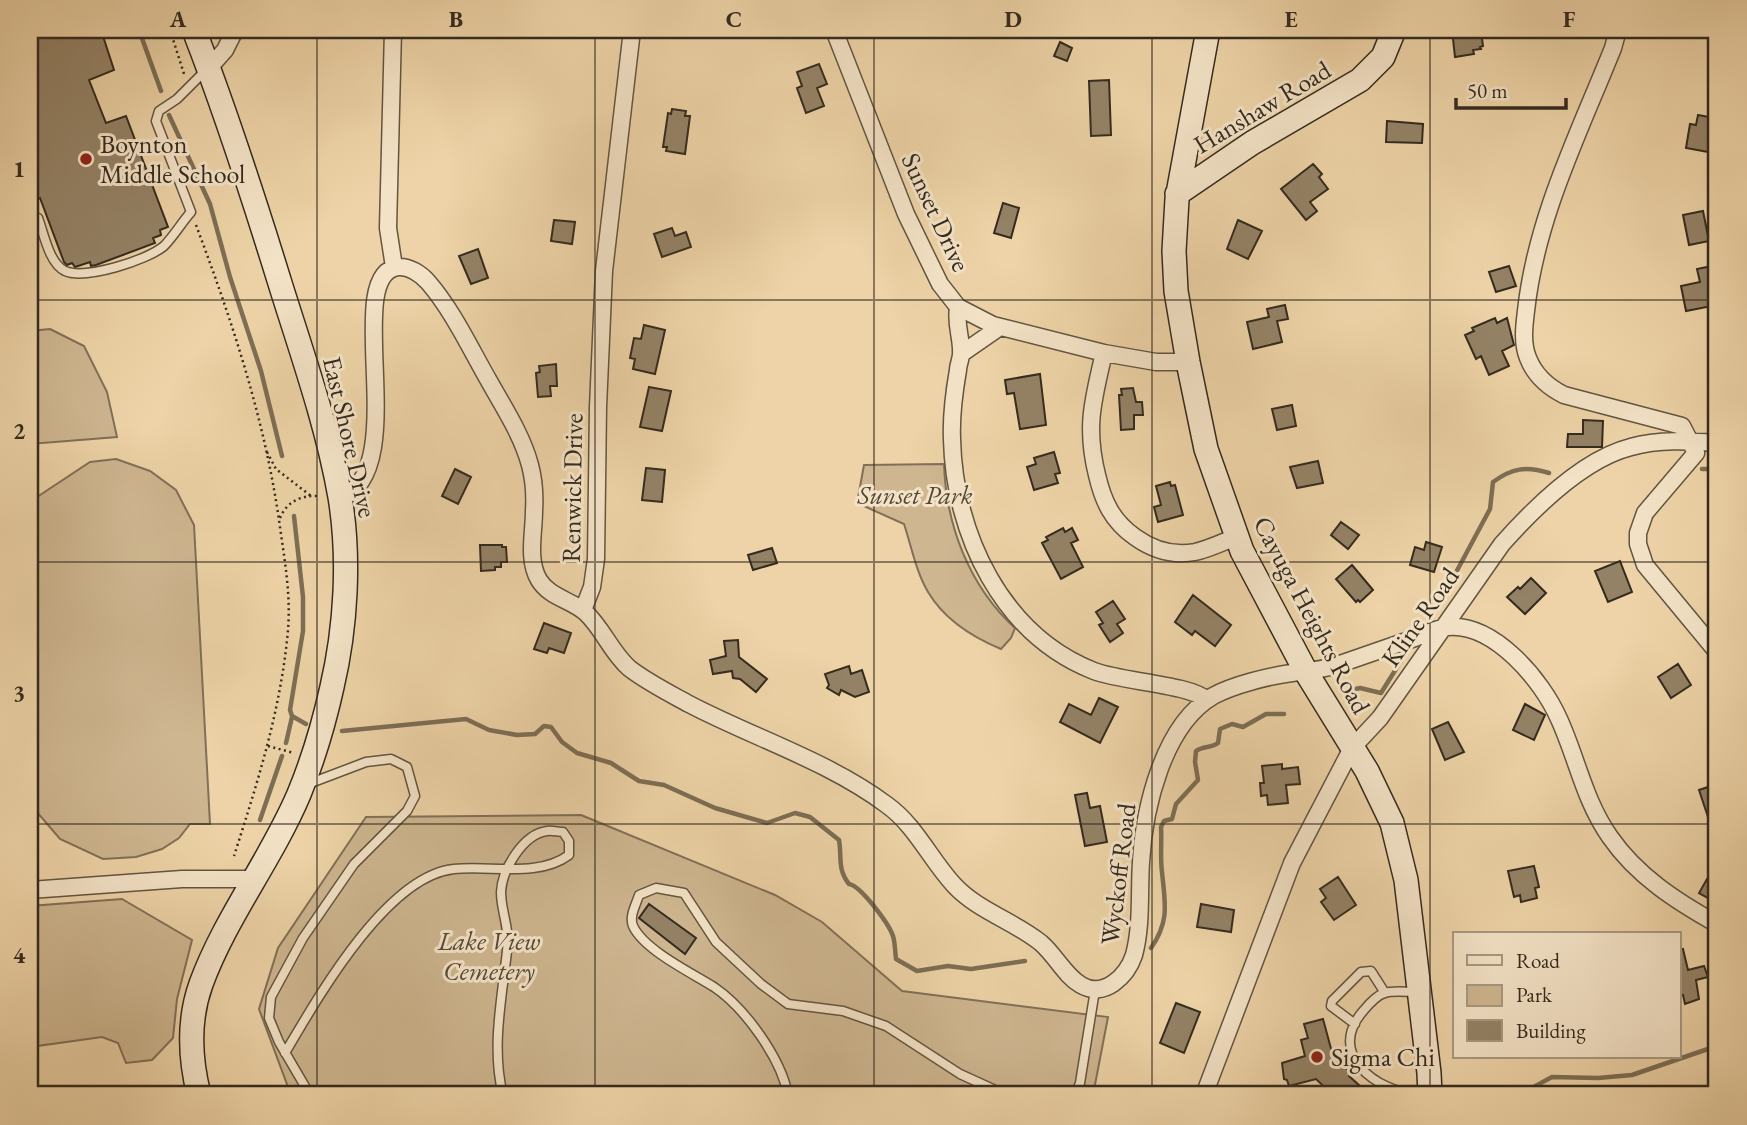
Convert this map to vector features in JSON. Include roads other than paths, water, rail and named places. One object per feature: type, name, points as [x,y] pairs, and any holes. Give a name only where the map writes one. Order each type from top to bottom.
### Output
[{"type":"street","name":"East Shore Drive","points":[[194,30],[209,68],[304,360],[331,454],[331,497],[345,540],[342,623],[330,697],[302,786],[215,952],[201,985],[191,1035],[193,1071],[198,1095]]},
{"type":"street","points":[[209,68],[225,50],[235,30]]},
{"type":"street","points":[[331,497],[352,494],[359,487],[367,470],[375,410],[374,294],[383,274],[394,267],[388,228],[393,30]]},
{"type":"street","name":"Renwick Drive","points":[[394,267],[415,271],[426,279],[461,331],[522,441],[532,472],[534,489],[532,557],[537,577],[551,593],[583,610],[592,587],[596,559],[598,407],[604,271],[632,30]]},
{"type":"street","name":"Sunset Drive","points":[[834,30],[906,214],[940,284],[958,307],[1000,327],[1104,353],[1156,362],[1188,362]]},
{"type":"street","name":"Cayuga Heights Road","points":[[1208,30],[1177,194],[1174,251],[1175,277],[1188,362],[1206,449],[1236,537],[1265,599],[1381,796],[1400,852],[1430,1095]]},
{"type":"street","name":"Hanshaw Road","points":[[1177,194],[1252,143],[1360,80],[1383,57],[1394,30]]},
{"type":"street","points":[[1618,30],[1614,48],[1548,212],[1535,254],[1524,344],[1533,369],[1552,389],[1564,395],[1682,426],[1696,453],[1645,513],[1638,533],[1639,544],[1645,565],[1717,652]]},
{"type":"street","points":[[958,307],[956,322],[961,354],[952,419],[954,472],[970,536],[998,590],[1026,625],[1073,662],[1115,678],[1193,691],[1207,700]]},
{"type":"street","points":[[961,354],[1000,327]]},
{"type":"street","points":[[1104,353],[1094,395],[1090,440],[1101,496],[1109,511],[1119,524],[1147,546],[1171,553],[1196,552],[1236,537]]},
{"type":"street","name":"Kline Road","points":[[1204,1095],[1292,863],[1352,748],[1380,718],[1502,544],[1523,520],[1548,498],[1602,459],[1628,447],[1651,442],[1717,443]]},
{"type":"street","points":[[583,610],[615,654],[629,668],[656,686],[710,715],[845,779],[886,804],[913,829],[946,876],[963,894],[1037,940],[1078,984],[1095,990]]},
{"type":"street","points":[[1446,627],[1488,636],[1532,676],[1557,714],[1585,792],[1608,835],[1649,881],[1717,924]]},
{"type":"street","name":"Wyckoff Road","points":[[1095,990],[1116,981],[1131,963],[1138,936],[1143,838],[1150,801],[1172,743],[1188,719],[1207,700],[1229,689],[1287,673],[1326,669],[1446,627]]},
{"type":"street","points":[[30,890],[182,879],[255,879]]},
{"type":"lane","points":[[30,220],[38,219],[53,260],[64,271],[80,273],[128,263],[153,254],[165,244],[191,212],[156,121],[159,111],[177,99],[209,68]]},
{"type":"lane","points":[[302,786],[366,762],[391,759],[407,767],[415,796],[407,811],[354,864],[303,938],[271,997],[270,1018],[285,1053],[310,1095]]},
{"type":"lane","points":[[285,1053],[341,962],[379,916],[423,878],[453,869],[508,869],[557,864],[569,855],[569,841],[563,832],[548,831],[533,835],[508,869],[501,892],[509,934],[501,994],[498,1050],[503,1095]]},
{"type":"lane","points":[[788,1095],[779,1064],[748,1021],[717,990],[651,947],[634,929],[631,919],[639,895],[656,888],[684,892],[716,942],[761,984],[788,1003],[843,1011],[886,1026],[960,1074],[1006,1095]]},
{"type":"lane","points":[[1355,1024],[1331,1006],[1332,1001],[1366,970],[1371,971],[1385,993]]},
{"type":"lane","points":[[1076,1095],[1095,990]]},
{"type":"lane","points":[[1418,1095],[1407,1094],[1371,1079],[1358,1066],[1351,1049],[1352,1031],[1359,1015],[1373,1000],[1385,993],[1419,992]]},
{"type":"waterway","points":[[139,30],[161,91]]},
{"type":"waterway","points":[[169,115],[210,204],[230,277],[261,371],[282,456]]},
{"type":"waterway","points":[[1445,593],[1490,509],[1493,482],[1520,470],[1533,469],[1549,473]]},
{"type":"waterway","points":[[1702,469],[1717,469]]},
{"type":"waterway","points":[[294,516],[303,597],[303,631],[290,710],[292,716],[306,724]]},
{"type":"waterway","points":[[1342,692],[1360,688],[1381,693],[1401,661]]},
{"type":"waterway","points":[[1151,948],[1161,929],[1165,912],[1161,827],[1164,821],[1172,819],[1176,804],[1198,780],[1196,751],[1218,743],[1220,729],[1232,724],[1243,727],[1266,714],[1284,714]]},
{"type":"waterway","points":[[286,743],[292,717]]},
{"type":"waterway","points":[[342,731],[466,719],[489,730],[517,735],[535,734],[544,726],[551,727],[562,742],[577,753],[611,763],[639,781],[664,785],[715,808],[767,823],[795,813],[810,817],[839,840],[841,868],[845,878],[867,898],[886,923],[894,938],[896,959],[917,971],[948,966],[971,969],[1025,961]]},
{"type":"waterway","points":[[260,820],[282,756]]},
{"type":"waterway","points":[[1519,1095],[1552,1077],[1598,1078],[1632,1075],[1708,1049],[1717,1052]]},
{"type":"place","name":"Boynton Middle School","points":[[86,159]]},
{"type":"place","name":"Sigma Chi","points":[[1317,1057]]},
{"type":"park label","name":"Sunset Park","points":[[915,495]]},
{"type":"park label","name":"Lake View Cemetery","points":[[489,956]]}]
